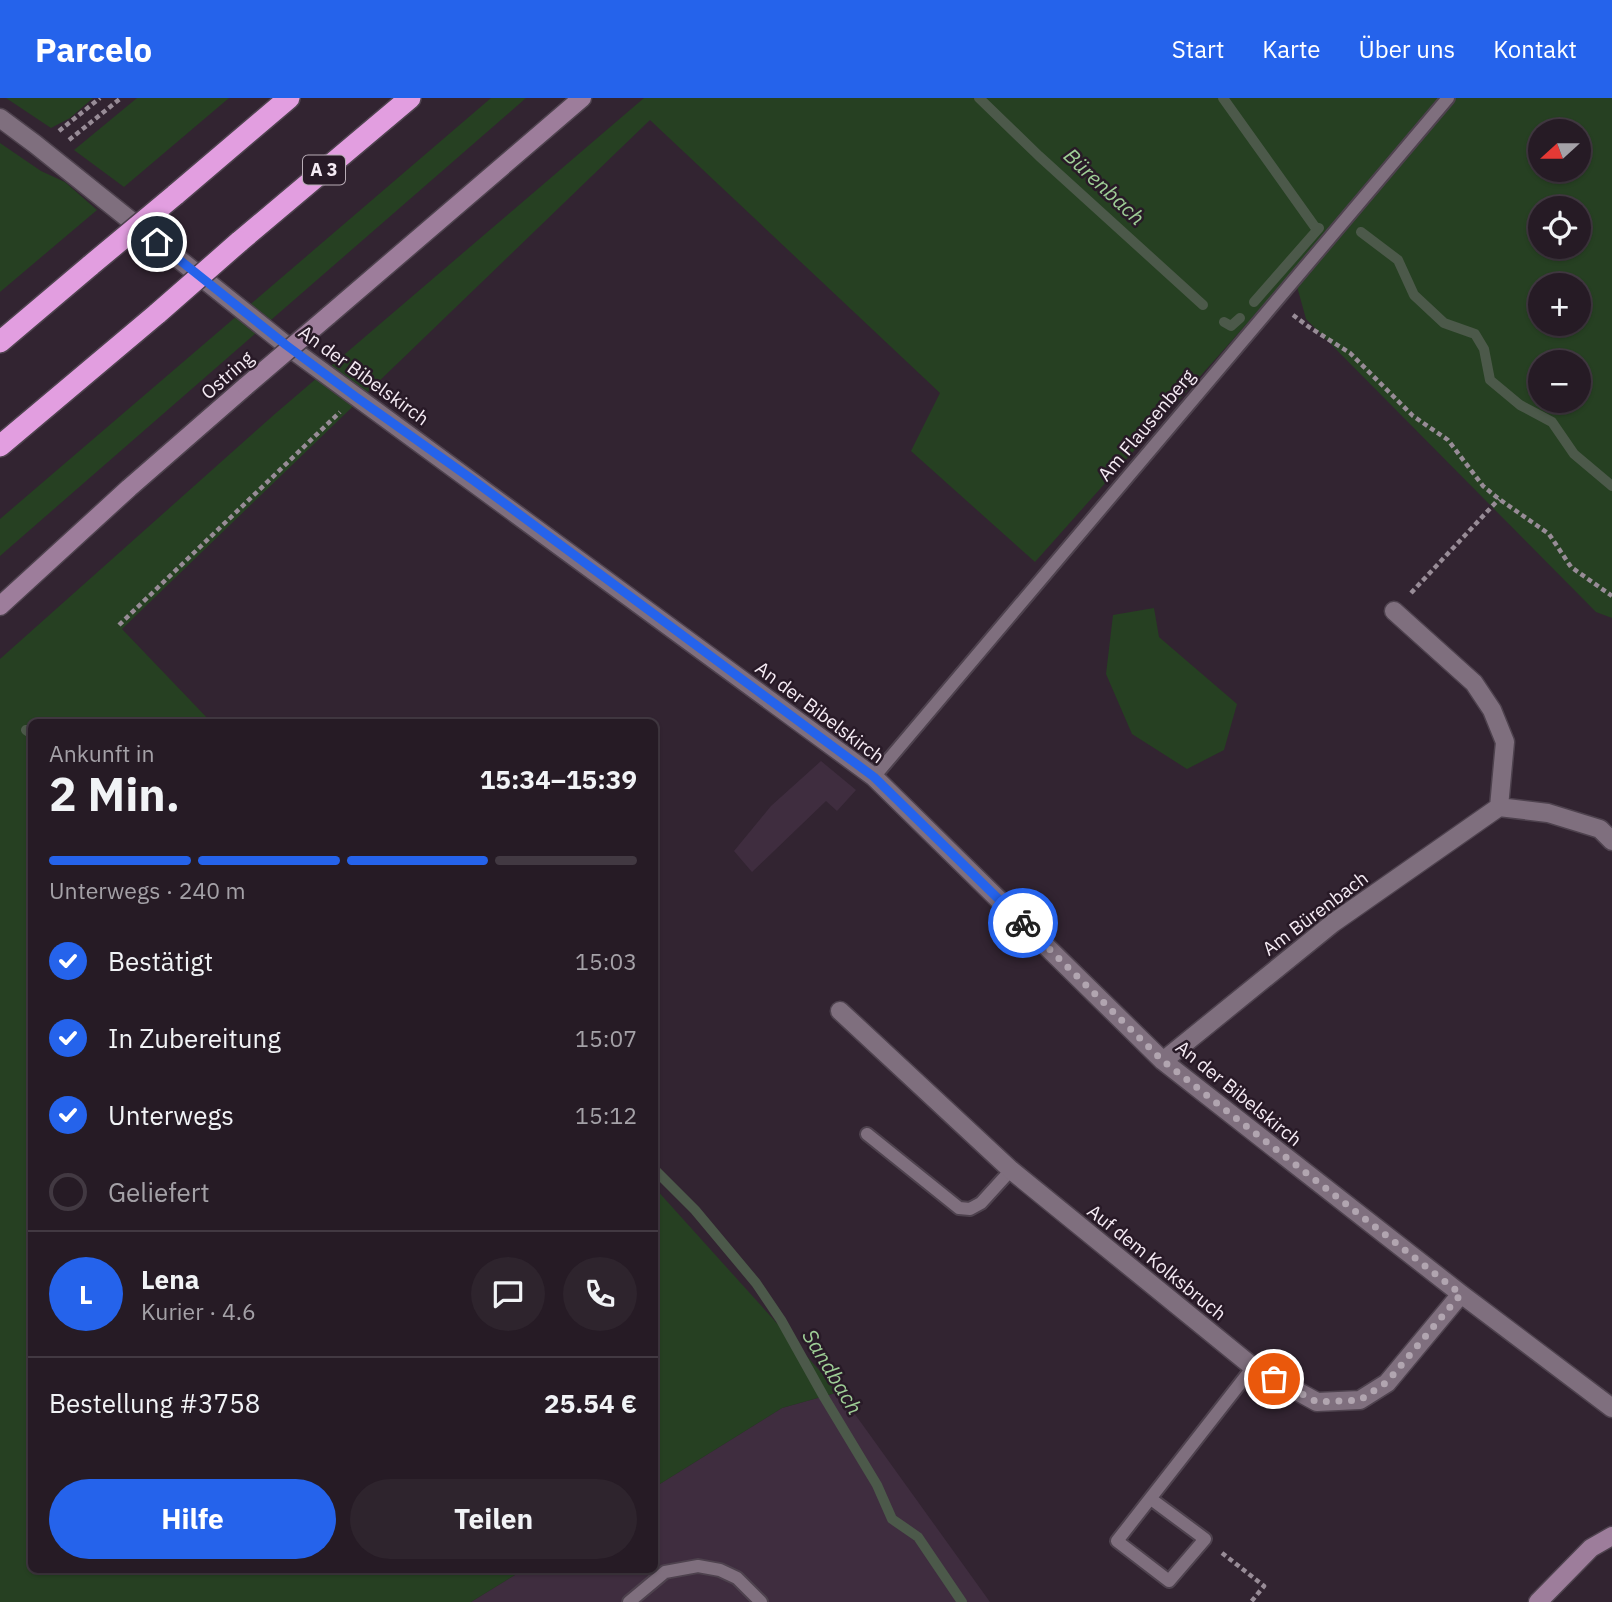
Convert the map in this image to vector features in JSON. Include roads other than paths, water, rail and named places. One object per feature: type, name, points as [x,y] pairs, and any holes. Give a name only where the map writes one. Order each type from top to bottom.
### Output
[{"type":"highway","points":[[0,342],[289,98]]},
{"type":"highway","name":"A 3","points":[[0,446],[410,98]]},
{"type":"main road","name":"Ostring","points":[[0,606],[129,488],[582,98]]},
{"type":"main road","points":[[1538,1602],[1591,1549],[1612,1536]]},
{"type":"street","name":"An der Bibelskirch","points":[[0,118],[286,345],[874,777],[1163,1061],[1461,1294],[1612,1408]]},
{"type":"street","points":[[1394,611],[1474,683],[1492,710],[1505,742],[1499,807],[1548,813],[1600,829],[1612,841]]},
{"type":"street","name":"Am Bürenbach","points":[[1163,1061],[1332,923],[1499,807]]},
{"type":"street","name":"Auf dem Kolksbruch","points":[[840,1011],[1012,1170],[1253,1367],[1317,1402],[1360,1400],[1387,1382],[1461,1294]]},
{"type":"lane","name":"Am Flausenberg","points":[[874,777],[1448,98]]},
{"type":"lane","points":[[867,1134],[959,1208],[970,1209],[981,1203],[1012,1170]]},
{"type":"lane","points":[[1151,1499],[1205,1539],[1169,1581],[1117,1541],[1253,1367]]},
{"type":"lane","points":[[629,1602],[665,1572],[698,1566],[720,1570],[737,1578],[761,1602]]},
{"type":"waterway","name":"Bürenbach","points":[[979,98],[1203,305]]},
{"type":"waterway","points":[[1223,98],[1315,227],[1319,228],[1254,302]]},
{"type":"waterway","name":"Bürenbach","points":[[1361,232],[1398,260],[1414,295],[1444,323],[1475,334],[1484,349],[1490,380],[1520,405],[1552,422],[1574,454],[1612,486]]},
{"type":"waterway","name":"Bürenbach","points":[[1224,322],[1231,326],[1240,318]]},
{"type":"waterway","name":"Sandbach","points":[[658,1173],[695,1210],[756,1283],[781,1320],[877,1485],[892,1519],[918,1537],[962,1602]]}]
